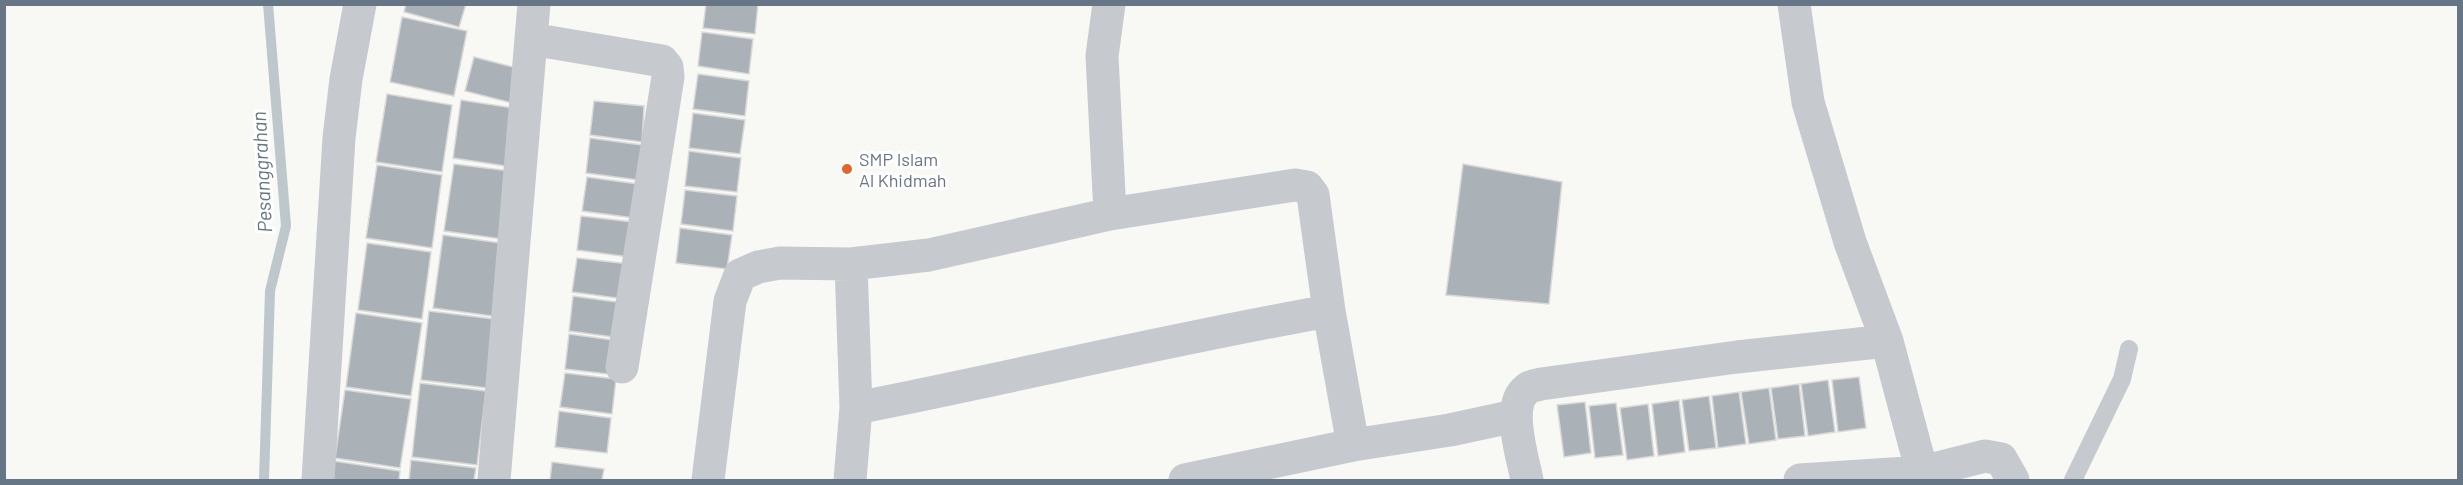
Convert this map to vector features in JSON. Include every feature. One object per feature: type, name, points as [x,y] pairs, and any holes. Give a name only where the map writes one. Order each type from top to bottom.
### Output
[{"type":"street","points":[[318,480],[339,138],[346,80],[360,4]]},
{"type":"street","points":[[494,480],[534,4]]},
{"type":"street","points":[[1109,4],[1102,56],[1110,214]]},
{"type":"street","points":[[1794,4],[1808,102],[1850,242],[1887,341],[1922,472]]},
{"type":"street","points":[[531,39],[662,61],[667,67],[668,77],[622,367]]},
{"type":"street","points":[[708,480],[730,301],[740,275],[758,267],[780,263],[851,264],[939,253],[1110,214],[1295,185],[1307,187],[1313,195],[1329,311],[1353,445]]},
{"type":"street","points":[[850,480],[856,408],[851,264]]},
{"type":"street","points":[[856,408],[1006,379],[1210,332],[1329,311]]},
{"type":"street","points":[[1527,480],[1515,416],[1519,400],[1527,388],[1541,384],[1737,357],[1887,341]]},
{"type":"street","points":[[1185,480],[1353,445],[1450,430],[1515,416]]},
{"type":"street","points":[[1800,480],[1922,472],[1985,456],[1995,457],[2007,466],[2013,480]]},
{"type":"lane","points":[[2073,480],[2122,379],[2129,349]]},
{"type":"building","points":[[406,4],[466,4],[459,27],[404,12]]},
{"type":"building","points":[[706,4],[758,4],[755,34],[703,28]]},
{"type":"building","points":[[402,17],[467,31],[454,96],[390,82]]},
{"type":"building","points":[[702,32],[753,39],[749,74],[698,66]]},
{"type":"building","points":[[474,57],[525,70],[516,104],[465,91]]},
{"type":"building","points":[[698,74],[749,81],[745,116],[693,109]]},
{"type":"building","points":[[387,94],[452,105],[442,172],[376,162]]},
{"type":"building","points":[[461,100],[519,109],[511,167],[453,158]]},
{"type":"building","points":[[594,101],[644,106],[642,142],[590,135]]},
{"type":"building","points":[[693,113],[745,120],[740,154],[689,148]]},
{"type":"building","points":[[590,138],[642,145],[638,180],[586,173]]},
{"type":"building","points":[[689,151],[741,158],[737,192],[685,186]]},
{"type":"building","points":[[454,164],[518,172],[509,240],[444,231]]},
{"type":"building","points":[[1463,164],[1562,182],[1549,304],[1446,295]]},
{"type":"building","points":[[377,165],[442,175],[432,248],[366,238]]},
{"type":"building","points":[[587,177],[638,184],[634,218],[582,211]]},
{"type":"building","points":[[685,190],[737,196],[733,231],[681,224]]},
{"type":"building","points":[[581,216],[633,222],[629,257],[577,250]]},
{"type":"building","points":[[680,228],[732,235],[727,269],[676,263]]},
{"type":"building","points":[[443,235],[508,244],[499,317],[433,308]]},
{"type":"building","points":[[367,243],[431,252],[422,319],[358,310]]},
{"type":"building","points":[[577,258],[629,264],[624,299],[572,292]]},
{"type":"building","points":[[573,296],[624,303],[620,338],[569,331]]},
{"type":"building","points":[[429,311],[494,319],[487,388],[421,380]]},
{"type":"building","points":[[356,313],[422,323],[411,396],[346,387]]},
{"type":"building","points":[[569,334],[620,341],[616,375],[565,369]]},
{"type":"building","points":[[565,373],[616,379],[612,414],[560,407]]},
{"type":"building","points":[[1859,377],[1866,428],[1838,432],[1832,380]]},
{"type":"building","points":[[1828,380],[1835,432],[1808,436],[1801,384]]},
{"type":"building","points":[[420,383],[486,391],[477,465],[412,457]]},
{"type":"building","points":[[1799,384],[1805,436],[1778,439],[1771,388]]},
{"type":"building","points":[[1769,388],[1776,440],[1749,444],[1741,392]]},
{"type":"building","points":[[345,390],[411,399],[400,468],[335,458]]},
{"type":"building","points":[[1739,392],[1746,444],[1718,448],[1712,396]]},
{"type":"building","points":[[1709,396],[1716,448],[1689,451],[1682,400]]},
{"type":"building","points":[[1679,400],[1685,452],[1658,456],[1652,404]]},
{"type":"building","points":[[1585,402],[1591,453],[1564,457],[1557,405]]},
{"type":"building","points":[[1616,403],[1623,455],[1595,458],[1589,406]]},
{"type":"building","points":[[1648,404],[1654,456],[1627,460],[1620,408]]},
{"type":"building","points":[[559,411],[611,418],[607,453],[555,447]]},
{"type":"building","points":[[411,460],[476,468],[474,480],[409,480]]},
{"type":"building","points":[[334,461],[400,471],[399,480],[332,480]]},
{"type":"building","points":[[552,462],[604,469],[602,480],[550,480]]},
{"type":"waterway","name":"Pesanggrahan","points":[[264,480],[270,291],[286,226],[268,4]]},
{"type":"place","name":"SMP Islam Al Khidmah","points":[[847,169]]}]
